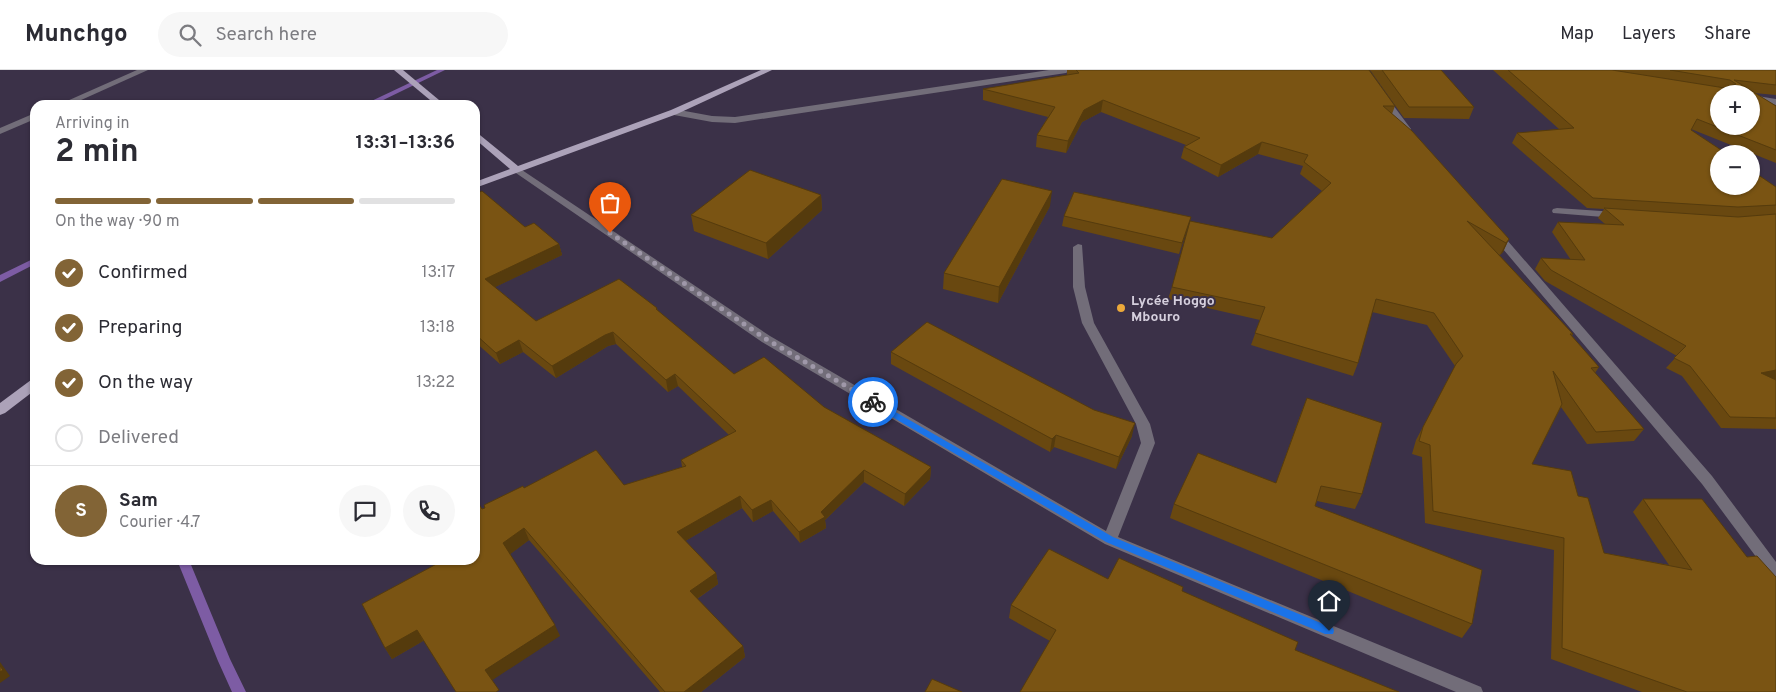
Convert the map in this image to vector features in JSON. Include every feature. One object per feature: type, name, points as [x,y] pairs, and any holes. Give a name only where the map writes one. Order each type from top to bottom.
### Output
[{"type":"main road","points":[[480,183],[674,112],[768,70]]},
{"type":"main road","points":[[401,72],[435,100]]},
{"type":"main road","points":[[480,138],[516,169]]},
{"type":"main road","points":[[0,410],[30,387]]},
{"type":"street","points":[[74,100],[144,70]]},
{"type":"street","points":[[674,112],[712,119],[735,120],[1066,70]]},
{"type":"street","points":[[1375,86],[1398,119],[1417,141]]},
{"type":"street","points":[[1760,99],[1776,102]]},
{"type":"street","points":[[0,131],[30,118]]},
{"type":"street","points":[[516,169],[766,339],[1110,540],[1475,692]]},
{"type":"street","points":[[1557,212],[1625,216]]},
{"type":"street","points":[[1488,224],[1707,480],[1776,573]]},
{"type":"street","points":[[1078,246],[1079,288],[1088,323],[1143,424],[1148,443],[1110,540]]},
{"type":"building","points":[[1076,70],[1369,70],[1395,106],[1383,106],[1412,131],[1509,239],[1506,243],[1467,221],[1573,334],[1570,334],[1599,367],[1591,368],[1644,429],[1596,432],[1553,371],[1562,404],[1532,464],[1571,471],[1578,496],[1588,498],[1604,553],[1692,570],[1643,499],[1702,499],[1747,557],[1757,556],[1776,577],[1776,692],[1687,692],[1562,648],[1564,538],[1433,511],[1430,445],[1419,441],[1423,427],[1456,364],[1463,356],[1434,313],[1376,299],[1358,363],[1255,333],[1265,307],[1172,287],[1190,221],[1272,238],[1331,183],[1304,162],[1308,155],[1262,142],[1221,165],[1184,147],[1200,138],[1103,100],[1084,110],[1068,141],[1037,135],[1055,107],[983,89],[1079,73]]},
{"type":"building","points":[[1382,70],[1441,70],[1474,107],[1409,107]]},
{"type":"building","points":[[1508,70],[1612,70],[1710,86],[1710,124],[1697,119],[1691,130],[1714,145],[1710,145],[1710,195],[1760,195],[1760,176],[1776,187],[1776,205],[1738,207],[1593,198],[1517,133],[1574,128]]},
{"type":"building","points":[[1670,70],[1776,70],[1776,85],[1734,80],[1742,85],[1733,85],[1736,84],[1730,80]]},
{"type":"building","points":[[1760,96],[1776,106],[1776,150],[1738,135],[1760,135]]},
{"type":"building","points":[[750,170],[821,195],[766,243],[691,215]]},
{"type":"building","points":[[1002,179],[1052,191],[999,287],[944,273]]},
{"type":"building","points":[[482,191],[525,227],[534,223],[559,244],[485,279],[536,321],[619,279],[657,308],[734,374],[764,357],[824,407],[931,467],[905,494],[864,470],[821,512],[825,517],[799,532],[771,500],[752,510],[740,496],[677,532],[716,573],[690,591],[743,646],[684,692],[665,692],[524,528],[503,543],[555,625],[485,670],[499,690],[496,692],[456,692],[417,630],[385,648],[362,604],[435,565],[480,565],[480,506],[482,509],[485,508],[484,505],[523,486],[524,488],[596,450],[624,485],[686,466],[681,460],[736,431],[675,374],[666,380],[613,332],[552,366],[519,340],[496,353],[480,339],[480,192]]},
{"type":"building","points":[[1074,192],[1191,217],[1182,243],[1064,216]]},
{"type":"building","points":[[1604,208],[1738,217],[1776,214],[1776,370],[1761,373],[1776,380],[1776,418],[1730,417],[1690,366],[1674,358],[1686,346],[1551,270],[1541,258],[1585,260],[1558,222],[1624,225]]},
{"type":"building","points":[[927,322],[1094,410],[1135,423],[1119,457],[1056,435],[1052,439],[891,352]]},
{"type":"building","points":[[1307,398],[1382,423],[1362,494],[1321,486],[1315,506],[1482,570],[1472,624],[1174,504],[1198,453],[1276,483]]},
{"type":"building","points":[[1049,549],[1108,579],[1119,558],[1183,587],[1182,591],[1298,642],[1295,650],[1399,692],[1020,692],[1056,630],[1011,605]]},
{"type":"building","points":[[932,679],[962,692],[925,692]]},
{"type":"waterway","points":[[378,100],[442,70]]},
{"type":"waterway","points":[[0,279],[30,264]]},
{"type":"waterway","points":[[185,565],[224,661],[239,692]]},
{"type":"way so far","points":[[610,233],[766,339],[873,402]]},
{"type":"place","name":"Lycée Hoggo Mbouro","points":[[1121,308]]},
{"type":"route","points":[[873,402],[1110,540],[1329,631]]}]
